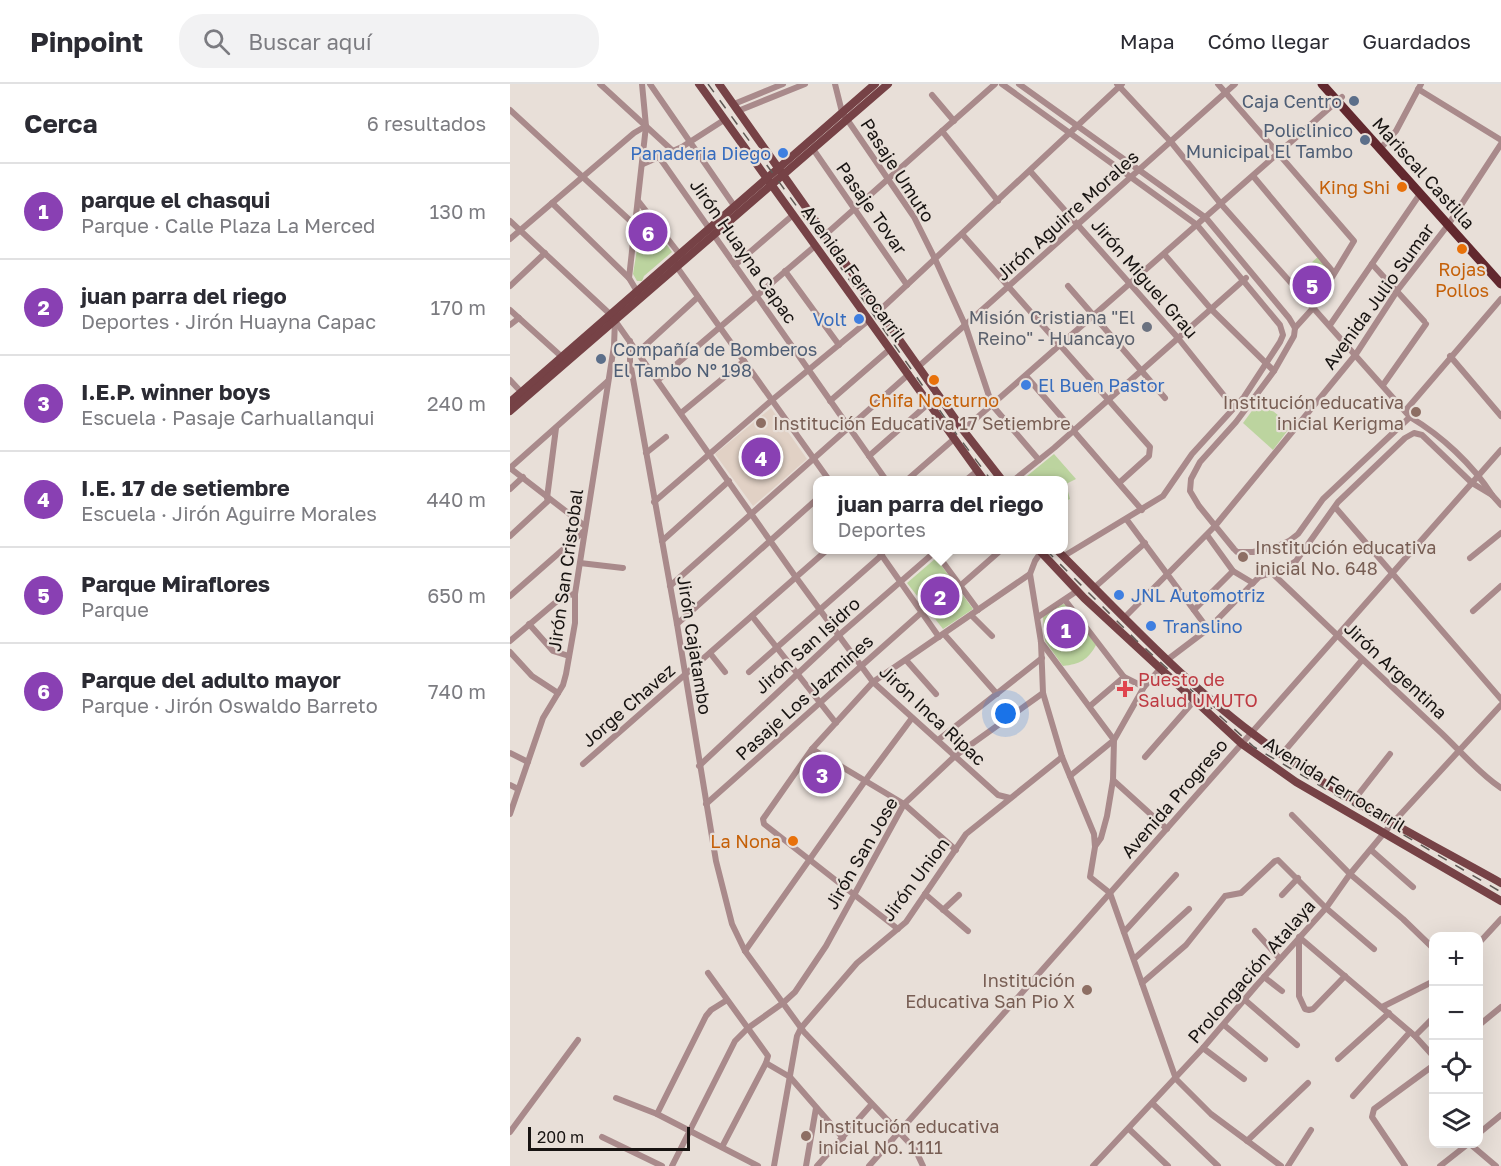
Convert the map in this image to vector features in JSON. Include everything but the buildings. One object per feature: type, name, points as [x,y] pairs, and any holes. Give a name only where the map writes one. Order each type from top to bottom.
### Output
[{"type":"highway","name":"Mariscal Castilla","points":[[1322,84],[1340,99]]},
{"type":"highway","name":"Mariscal Castilla","points":[[1330,84],[1340,99],[1501,284]]},
{"type":"highway","name":"Mariscal Castilla","points":[[1382,147],[1420,194],[1450,223]]},
{"type":"highway","points":[[1450,223],[1501,275]]},
{"type":"main road","name":"Avenida Ferrocarril","points":[[699,84],[981,476]]},
{"type":"main road","name":"Avenida Ferrocarril","points":[[719,84],[918,367],[999,476]]},
{"type":"main road","points":[[510,402],[523,395],[712,232],[875,84]]},
{"type":"main road","points":[[781,171],[813,149],[888,84]]},
{"type":"main road","points":[[712,232],[735,207],[769,182]]},
{"type":"main road","points":[[510,411],[562,357],[613,317]]},
{"type":"main road","name":"Avenida Ferrocarril","points":[[1043,554],[1077,591],[1159,670],[1242,744],[1296,782],[1501,884]]},
{"type":"main road","name":"Avenida Ferrocarril","points":[[1064,556],[1167,660],[1251,733],[1354,800],[1389,828],[1501,901]]},
{"type":"street","points":[[600,84],[674,152]]},
{"type":"street","points":[[629,278],[646,126],[642,84]]},
{"type":"street","points":[[650,84],[735,207]]},
{"type":"street","points":[[759,94],[769,84]]},
{"type":"street","points":[[736,107],[783,84]]},
{"type":"street","points":[[736,107],[805,84]]},
{"type":"street","name":"Pasaje Umuto","points":[[835,84],[842,112],[914,216],[966,327],[992,405]]},
{"type":"street","points":[[825,234],[995,84]]},
{"type":"street","points":[[1002,84],[1197,225],[1244,280],[1282,330],[1283,335],[1266,364],[1234,408],[1192,454],[1163,496],[1127,520],[1068,554]]},
{"type":"street","points":[[1019,84],[1206,218],[1295,328]]},
{"type":"street","points":[[1218,84],[1354,241],[1314,307],[1295,328],[1294,336],[1274,371],[1236,422],[1200,462],[1191,479],[1191,491],[1215,526],[1238,552],[1253,552],[1276,547],[1298,534],[1323,499],[1410,417]]},
{"type":"street","name":"Jirón Aguirre Morales","points":[[918,367],[966,327],[1235,84]]},
{"type":"street","points":[[879,311],[1120,85],[1171,142],[1221,204],[1410,417],[1428,428],[1479,475],[1501,505]]},
{"type":"street","points":[[1382,147],[1396,130],[1420,86],[1501,142]]},
{"type":"street","points":[[932,95],[954,121]]},
{"type":"street","points":[[963,430],[1340,99]]},
{"type":"street","points":[[510,110],[636,226]]},
{"type":"street","points":[[643,164],[674,152],[724,120]]},
{"type":"street","points":[[510,239],[582,176],[634,133],[646,126]]},
{"type":"street","points":[[942,131],[998,201]]},
{"type":"street","name":"Avenida Julio Sumar","points":[[1125,617],[1215,526],[1356,354],[1397,291],[1450,223],[1501,142]]},
{"type":"street","name":"Pasaje Tovar","points":[[813,149],[907,285]]},
{"type":"street","name":"Jirón Huayna Capac","points":[[659,158],[883,476]]},
{"type":"street","name":"Jirón Miguel Grau","points":[[1030,171],[1178,338],[1234,408]]},
{"type":"street","points":[[1253,176],[1335,273]]},
{"type":"street","points":[[1330,325],[1420,194]]},
{"type":"street","points":[[639,202],[682,258]]},
{"type":"street","points":[[552,203],[629,278],[639,295]]},
{"type":"street","points":[[735,265],[793,215]]},
{"type":"street","name":"Jirón Inca Ripac","points":[[510,221],[613,317],[795,576],[873,682],[998,795],[1010,798]]},
{"type":"street","points":[[962,234],[1150,447],[1149,456],[1119,483]]},
{"type":"street","points":[[658,380],[815,246]]},
{"type":"street","points":[[510,286],[545,254]]},
{"type":"street","points":[[1164,254],[1211,309],[1274,371]]},
{"type":"street","points":[[675,264],[826,476]]},
{"type":"street","points":[[1372,264],[1425,322],[1383,385]]},
{"type":"street","points":[[785,271],[839,345]]},
{"type":"street","points":[[1019,476],[1252,273]]},
{"type":"street","points":[[1068,286],[1165,398]]},
{"type":"street","points":[[638,352],[698,297]]},
{"type":"street","points":[[1405,411],[1501,298]]},
{"type":"street","points":[[510,310],[562,357]]},
{"type":"street","name":"Jirón San Cristobal","points":[[510,814],[543,718],[566,674],[575,623],[575,594],[614,346],[613,317]]},
{"type":"street","points":[[510,325],[519,318]]},
{"type":"street","points":[[654,502],[869,320]]},
{"type":"street","name":"Jirón Cajatambo","points":[[630,341],[630,362],[677,624],[699,766],[721,884],[732,924],[745,951],[801,1028],[915,1149],[923,1166]]},
{"type":"street","points":[[830,401],[890,349]]},
{"type":"street","points":[[1450,356],[1501,416]]},
{"type":"street","points":[[681,413],[744,361]]},
{"type":"street","points":[[670,586],[909,374]]},
{"type":"street","points":[[1026,376],[1142,510]]},
{"type":"street","points":[[510,380],[523,395]]},
{"type":"street","points":[[510,596],[585,529],[510,468],[609,380]]},
{"type":"street","points":[[869,456],[928,404]]},
{"type":"street","points":[[992,405],[1039,460]]},
{"type":"street","points":[[510,536],[548,499],[556,428]]},
{"type":"street","points":[[1167,660],[1208,629],[1259,577],[1285,568],[1296,561],[1335,507],[1406,438],[1414,433],[1422,435],[1472,483],[1492,495]]},
{"type":"street","points":[[646,453],[666,437]]},
{"type":"street","points":[[912,476],[954,439]]},
{"type":"street","name":"Avenida Progreso","points":[[870,1166],[1501,450]]},
{"type":"street","points":[[971,476],[977,471]]},
{"type":"street","points":[[510,489],[523,477]]},
{"type":"street","points":[[662,541],[729,481]]},
{"type":"street","points":[[677,624],[813,503]]},
{"type":"street","points":[[1335,507],[1501,699]]},
{"type":"street","points":[[1127,520],[1208,629]]},
{"type":"street","points":[[1470,558],[1501,533]]},
{"type":"street","points":[[1207,535],[1233,571],[1252,584]]},
{"type":"street","points":[[1095,587],[1145,543]]},
{"type":"street","name":"Jorge Chavez","points":[[583,764],[821,554]]},
{"type":"street","points":[[749,672],[820,610],[878,554]]},
{"type":"street","points":[[881,554],[922,612],[997,694]]},
{"type":"street","name":"Jirón San Isidro","points":[[699,766],[838,636],[931,554]]},
{"type":"street","points":[[938,554],[978,610]]},
{"type":"street","points":[[960,586],[995,554]]},
{"type":"street","points":[[1038,554],[1030,574],[1041,642],[1043,693],[1062,757],[1094,834],[1095,847],[1090,877],[1110,893],[1176,1078],[1211,1114],[1281,1166]]},
{"type":"street","points":[[1064,556],[1068,554]]},
{"type":"street","points":[[580,563],[623,568]]},
{"type":"street","points":[[1194,610],[1233,571]]},
{"type":"street","name":"Jirón Argentina","points":[[1272,573],[1362,660],[1501,788]]},
{"type":"street","points":[[898,929],[762,822],[812,749],[873,682],[1030,574]]},
{"type":"street","points":[[1473,611],[1501,586]]},
{"type":"street","points":[[1038,617],[1077,591]]},
{"type":"street","points":[[510,641],[563,596],[575,594]]},
{"type":"street","points":[[1065,600],[1124,677],[1144,687]]},
{"type":"street","name":"Pasaje Los Jazmines","points":[[706,804],[922,612]]},
{"type":"street","points":[[971,615],[992,636]]},
{"type":"street","points":[[752,616],[836,723]]},
{"type":"street","points":[[529,624],[553,651],[569,656]]},
{"type":"street","points":[[1041,642],[1114,740],[1113,780],[1107,816],[1101,838],[1095,847]]},
{"type":"street","points":[[510,652],[532,675],[558,693]]},
{"type":"street","points":[[710,654],[725,672]]},
{"type":"street","points":[[938,740],[1042,658]]},
{"type":"street","points":[[906,660],[936,694]]},
{"type":"street","points":[[1282,754],[1362,660]]},
{"type":"street","points":[[1070,776],[1114,740],[1144,687],[1159,670]]},
{"type":"street","points":[[1090,706],[1124,677]]},
{"type":"street","name":"Jirón San Jose","points":[[672,1166],[735,1041],[748,1028],[783,1004],[795,992],[826,946],[904,804],[955,756],[1043,693]]},
{"type":"street","points":[[1145,757],[1194,701]]},
{"type":"street","name":"Prolongación Atalaya","points":[[1093,1166],[1224,1025],[1326,908],[1350,874],[1389,828],[1501,705]]},
{"type":"street","points":[[745,951],[912,718]]},
{"type":"street","points":[[812,749],[904,804],[956,850]]},
{"type":"street","points":[[510,753],[528,762]]},
{"type":"street","points":[[1354,800],[1390,754]]},
{"type":"street","name":"Jirón Union","points":[[801,1028],[857,963],[906,922],[966,834],[1062,757]]},
{"type":"street","points":[[1113,780],[1167,829]]},
{"type":"street","points":[[510,785],[518,789]]},
{"type":"street","points":[[1292,815],[1350,874],[1429,944]]},
{"type":"street","points":[[1371,850],[1413,887]]},
{"type":"street","points":[[1142,983],[1186,945],[1226,896],[1241,893],[1278,860],[1326,908],[1374,949]]},
{"type":"street","points":[[1124,932],[1176,875]]},
{"type":"street","points":[[1282,895],[1298,878]]},
{"type":"street","points":[[925,894],[968,931]]},
{"type":"street","points":[[943,910],[959,895]]},
{"type":"street","points":[[1134,959],[1188,909]]},
{"type":"street","points":[[1483,939],[1501,919]]},
{"type":"street","points":[[1255,931],[1280,959]]},
{"type":"street","points":[[1299,938],[1389,1013],[1429,1052]]},
{"type":"street","points":[[1299,938],[1299,996],[1305,1009],[1313,1009],[1344,976]]},
{"type":"street","points":[[708,973],[748,1028],[767,1060],[790,1077],[843,1137]]},
{"type":"street","points":[[1264,977],[1282,991]]},
{"type":"street","points":[[1382,1007],[1429,984]]},
{"type":"street","points":[[657,1114],[706,1016],[727,1000]]},
{"type":"street","points":[[1245,1000],[1297,1045]]},
{"type":"street","points":[[1483,1023],[1501,1007]]},
{"type":"street","points":[[1338,1059],[1389,1013]]},
{"type":"street","points":[[1353,1096],[1412,1034],[1429,1021]]},
{"type":"street","points":[[1224,1025],[1265,1059]]},
{"type":"street","points":[[774,1166],[797,1036],[801,1028]]},
{"type":"street","points":[[510,1132],[578,1040]]},
{"type":"street","points":[[1203,1048],[1244,1079]]},
{"type":"street","points":[[722,1147],[767,1060]]},
{"type":"street","points":[[1405,1166],[1372,1117],[1374,1108],[1429,1069]]},
{"type":"street","points":[[1247,1141],[1308,1083]]},
{"type":"street","points":[[616,1098],[657,1114],[688,1132],[722,1147],[747,1164],[758,1166]]},
{"type":"street","points":[[1153,1104],[1218,1166]]},
{"type":"street","points":[[817,1166],[872,1105]]},
{"type":"street","points":[[806,1166],[816,1108]]},
{"type":"street","points":[[1483,1131],[1501,1115]]},
{"type":"street","points":[[1129,1129],[1168,1166]]},
{"type":"street","points":[[1288,1166],[1311,1131]]},
{"type":"street","points":[[602,1137],[662,1166]]},
{"type":"street","points":[[1440,1166],[1463,1148]]},
{"type":"street","points":[[1475,1148],[1496,1166]]},
{"type":"shaded area","points":[[771,408],[807,459],[753,506],[715,454]]},
{"type":"shaded area","points":[[821,758],[836,767],[822,790],[807,780]]},
{"type":"green space","points":[[643,213],[672,252],[644,276],[642,281],[637,281],[633,274]]},
{"type":"green space","points":[[1319,256],[1330,270],[1314,296],[1310,295],[1296,276]]},
{"type":"green space","points":[[1260,400],[1291,426],[1273,450],[1243,423]]},
{"type":"green space","points":[[1054,454],[1076,479],[1068,483],[1068,476],[1027,476]]},
{"type":"green space","points":[[936,558],[973,609],[943,629],[907,583]]},
{"type":"green space","points":[[1063,604],[1067,605],[1096,645],[1083,660],[1063,666],[1045,641],[1043,617]]},
{"type":"railway","points":[[708,84],[988,476]]},
{"type":"railway","points":[[1050,554],[1136,640],[1254,747],[1501,892]]},
{"type":"place","name":"Caja Centro","points":[[1354,101]]},
{"type":"place","name":"Policlinico Municipal El Tambo","points":[[1365,140]]},
{"type":"place","name":"Panaderia Diego","points":[[783,153]]},
{"type":"place","name":"King Shi","points":[[1402,187]]},
{"type":"place","name":"Parque del adulto mayor","points":[[648,232]]},
{"type":"place","name":"Rojas Pollos","points":[[1462,249]]},
{"type":"place","name":"Parque Miraflores","points":[[1312,285]]},
{"type":"place","name":"Volt","points":[[859,319]]},
{"type":"place","name":"Misión Cristiana \"El Reino\" - Huancayo","points":[[1147,327]]},
{"type":"place","name":"Compañía de Bomberos El Tambo Nº 198","points":[[601,359]]},
{"type":"place","name":"Chifa Nocturno","points":[[934,380]]},
{"type":"place","name":"El Buen Pastor","points":[[1026,385]]},
{"type":"place","name":"Institución educativa inicial Kerigma","points":[[1416,412]]},
{"type":"place","name":"Institución Educativa 17 Setiembre","points":[[761,423]]},
{"type":"place","name":"I.E. 17 de setiembre","points":[[761,457]]},
{"type":"place","name":"Institución educativa inicial No. 648","points":[[1243,557]]},
{"type":"place","name":"JNL Automotriz","points":[[1119,595]]},
{"type":"place","name":"juan parra del riego","points":[[940,596]]},
{"type":"place","name":"Translino","points":[[1151,626]]},
{"type":"place","name":"parque el chasqui","points":[[1066,629]]},
{"type":"place","name":"Puesto de Salud UMUTO","points":[[1125,689]]},
{"type":"place","name":"I.E.P. winner boys","points":[[822,774]]},
{"type":"place","name":"La Nona","points":[[793,841]]},
{"type":"place","name":"Institución Educativa San Pio X","points":[[1087,990]]},
{"type":"place","name":"Institución educativa inicial No. 1111","points":[[806,1136]]}]
